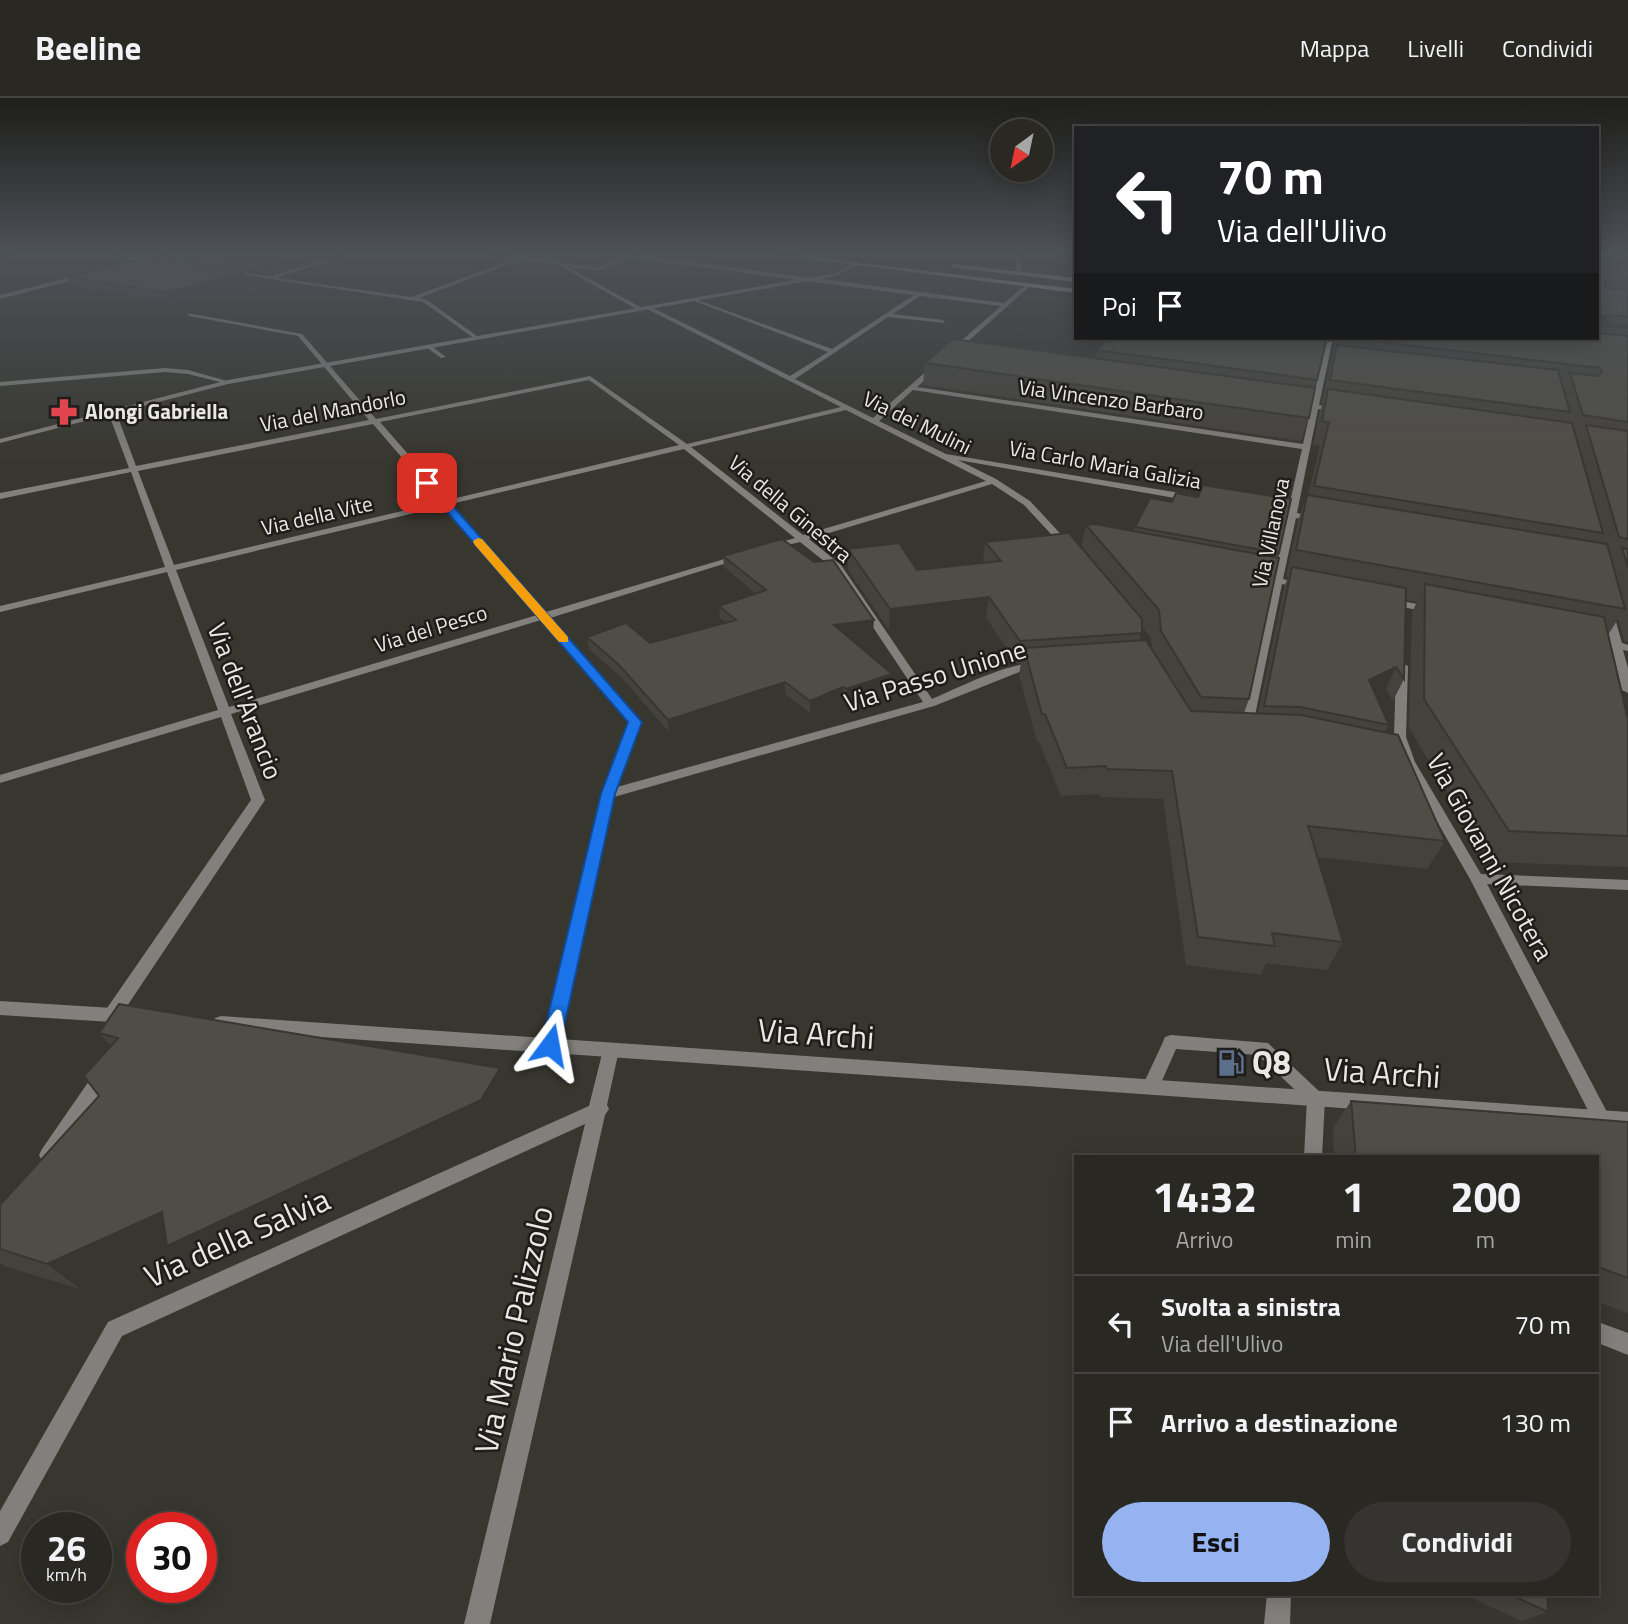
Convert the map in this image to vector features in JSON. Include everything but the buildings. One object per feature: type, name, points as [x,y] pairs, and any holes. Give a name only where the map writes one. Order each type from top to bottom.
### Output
[{"type":"street","points":[[238,323],[300,335],[635,722],[608,794],[550,1045]]},
{"type":"street","points":[[456,323],[475,337]]},
{"type":"street","points":[[0,441],[228,382],[555,323]]},
{"type":"street","name":"Via dei Mulini","points":[[675,323],[948,456],[993,481],[1027,503],[1062,540],[1073,546]]},
{"type":"street","points":[[758,323],[832,351]]},
{"type":"street","points":[[789,380],[874,323]]},
{"type":"street","points":[[874,421],[984,323]]},
{"type":"street","name":"Via Villanova","points":[[1245,735],[1330,340]]},
{"type":"street","points":[[428,346],[443,357]]},
{"type":"street","points":[[948,355],[962,357]]},
{"type":"street","points":[[1325,361],[1339,362]]},
{"type":"street","points":[[0,384],[165,370],[180,370],[228,382]]},
{"type":"street","name":"Via del Mandorlo","points":[[0,496],[590,377]]},
{"type":"street","name":"Via della Ginestra","points":[[590,377],[685,446],[838,567],[930,704]]},
{"type":"street","name":"Via Vincenzo Barbaro","points":[[911,388],[1307,447]]},
{"type":"street","points":[[1288,403],[1342,411]]},
{"type":"street","name":"Via della Vite","points":[[0,609],[846,408]]},
{"type":"street","name":"Via dell'Arancio","points":[[111,1016],[258,800],[112,412]]},
{"type":"street","name":"Via Carlo Maria Galizia","points":[[948,456],[1198,499]]},
{"type":"street","points":[[982,475],[1009,467]]},
{"type":"street","points":[[762,550],[993,481]]},
{"type":"street","points":[[1266,510],[1332,522]]},
{"type":"street","name":"Via del Pesco","points":[[0,779],[749,554]]},
{"type":"street","points":[[1238,573],[1316,588]]},
{"type":"street","points":[[1379,600],[1404,611],[1444,612]]},
{"type":"street","points":[[1607,606],[1622,647],[1628,690]]},
{"type":"street","points":[[1577,638],[1622,647]]},
{"type":"street","name":"Via Giovanni Nicotera","points":[[1403,644],[1400,737],[1402,760],[1477,879],[1601,1118]]},
{"type":"street","name":"Via Passo Unione","points":[[608,794],[930,704],[1023,667],[1049,665]]},
{"type":"street","points":[[1477,879],[1628,885]]},
{"type":"street","points":[[0,1008],[142,1017],[127,1039]]},
{"type":"street","name":"Via Archi","points":[[210,1022],[1628,1120]]},
{"type":"street","points":[[1150,1087],[1171,1042],[1262,1048],[1316,1099],[1313,1155]]},
{"type":"street","name":"Via Mario Palizzolo","points":[[477,1624],[600,1109],[611,1050]]},
{"type":"street","points":[[37,1172],[112,1061]]},
{"type":"street","name":"Via della Salvia","points":[[0,1534],[115,1329],[600,1109]]},
{"type":"street","points":[[1599,1333],[1628,1344]]},
{"type":"street","points":[[1277,1624],[1279,1596]]},
{"type":"slow traffic","points":[[478,541],[564,640]]},
{"type":"place","name":"Alongi Gabriella","points":[[64,412]]},
{"type":"place","name":"Q8","points":[[1231,1063]]},
{"type":"route","points":[[427,483],[635,722],[608,794],[550,1045]]}]
